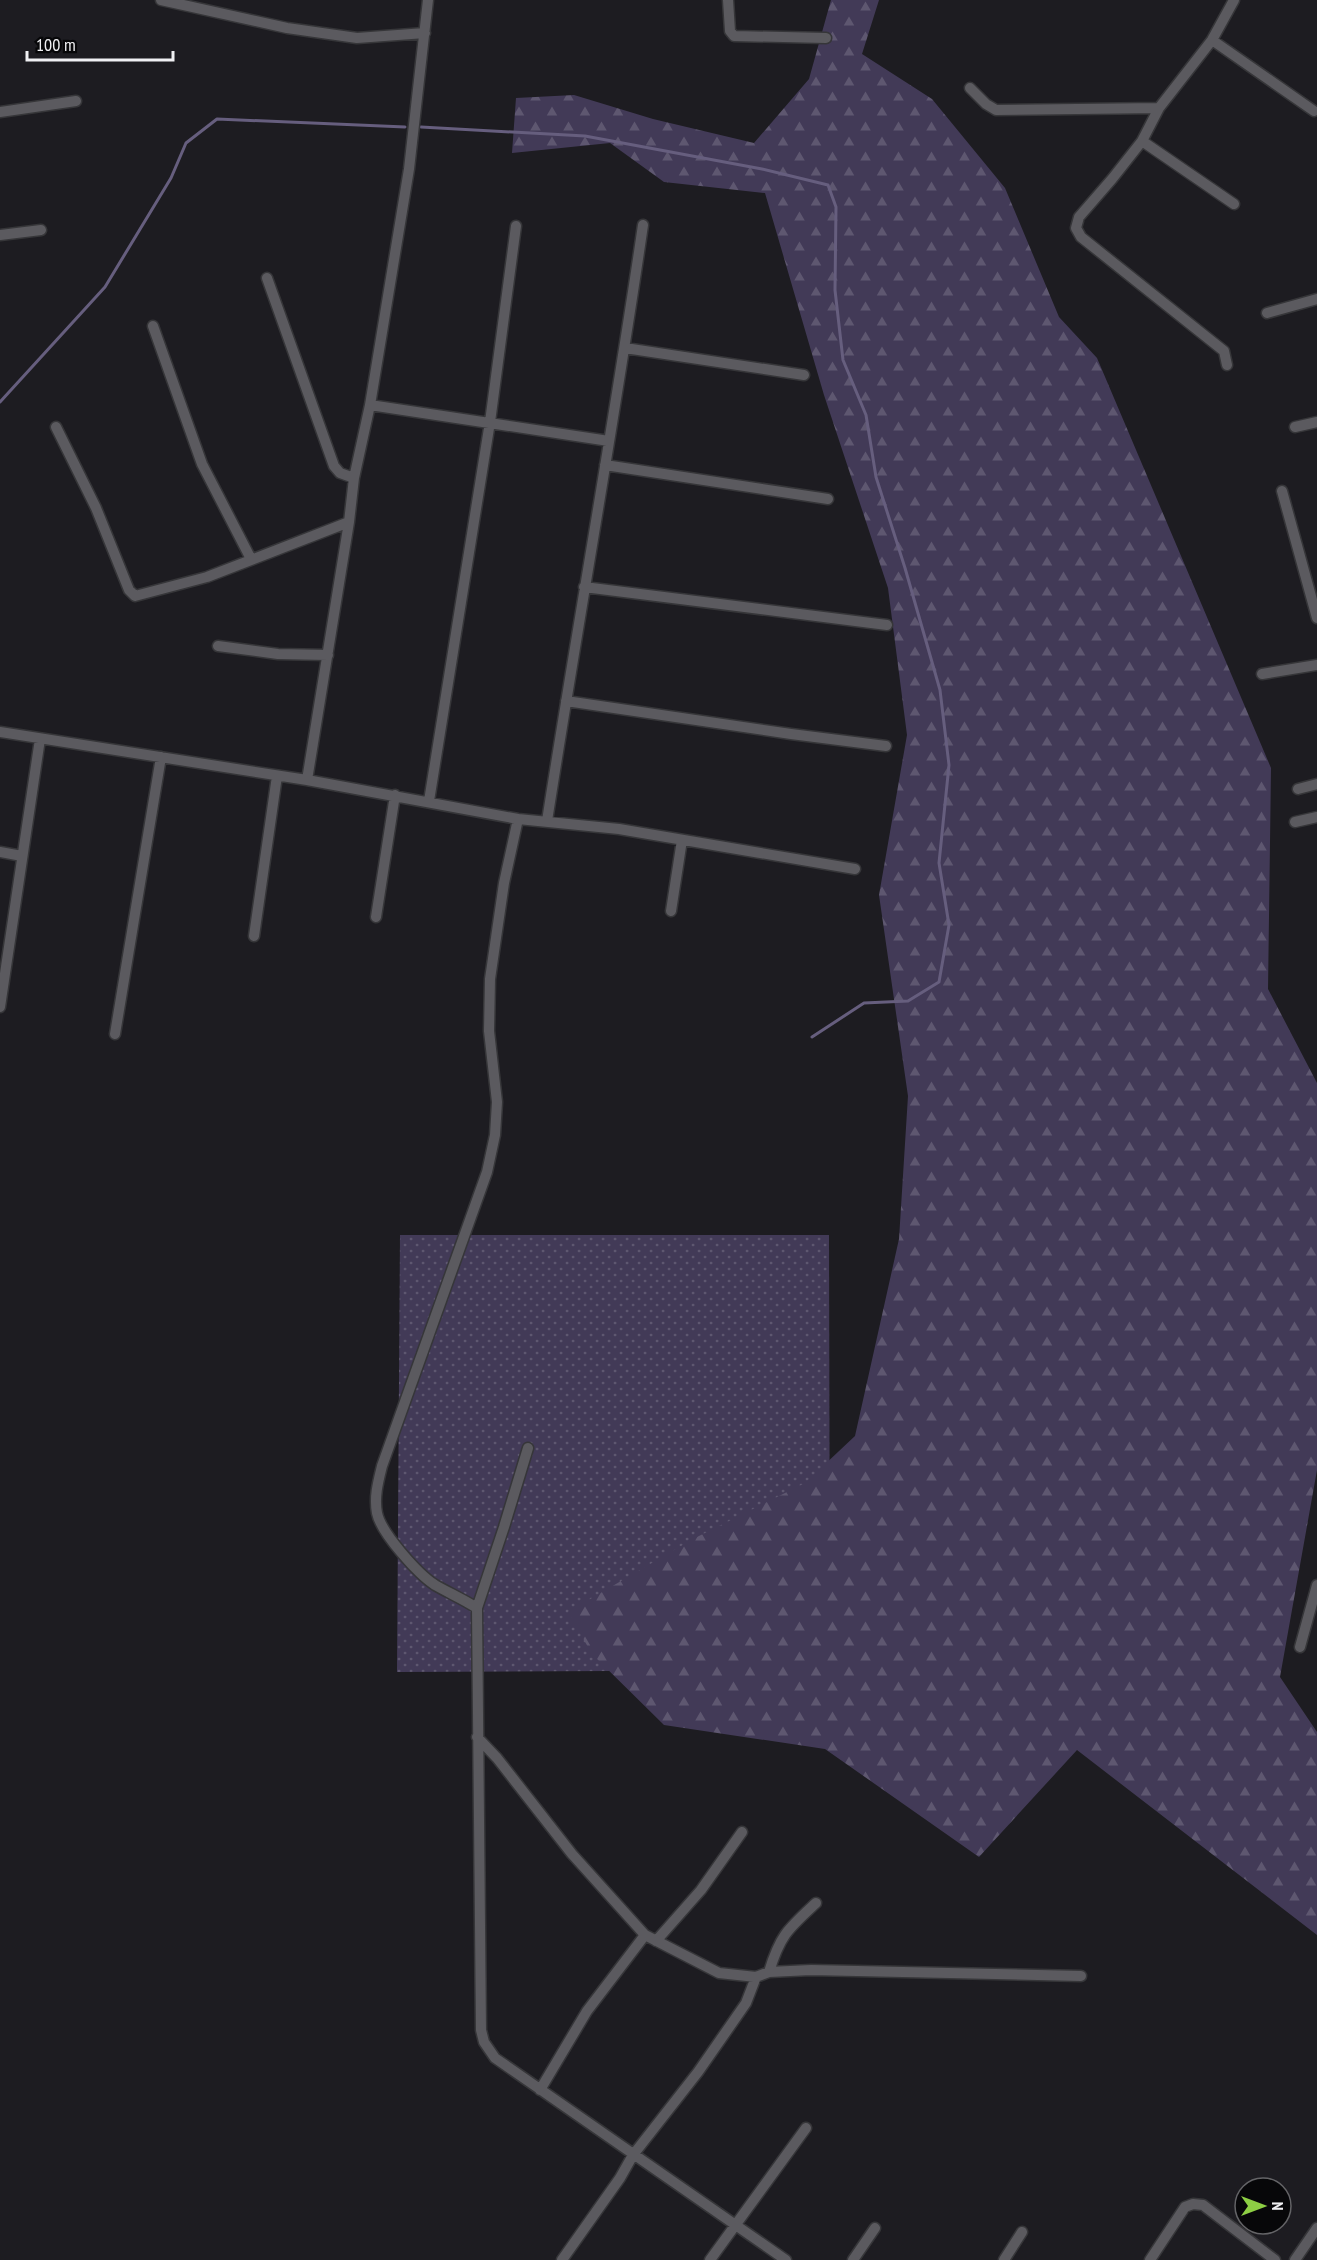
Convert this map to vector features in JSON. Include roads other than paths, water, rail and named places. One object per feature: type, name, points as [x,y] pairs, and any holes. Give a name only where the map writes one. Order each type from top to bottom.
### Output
[{"type":"street","points":[[161,0],[287,28],[357,38],[425,33]]},
{"type":"street","points":[[307,780],[349,522],[354,478],[369,405],[409,169],[428,0]]},
{"type":"street","points":[[728,0],[730,31],[734,36],[826,38]]},
{"type":"street","points":[[1227,364],[1224,351],[1081,237],[1076,228],[1078,217],[1142,141],[1159,108],[1212,40],[1234,0]]},
{"type":"street","points":[[1212,40],[1314,111]]},
{"type":"street","points":[[970,88],[986,104],[996,110],[1159,108]]},
{"type":"street","points":[[0,112],[76,101]]},
{"type":"street","points":[[1142,141],[1234,204]]},
{"type":"street","points":[[547,821],[643,225]]},
{"type":"street","points":[[429,801],[490,422],[516,226]]},
{"type":"street","points":[[0,235],[41,230]]},
{"type":"street","points":[[267,278],[334,466],[340,473],[354,478]]},
{"type":"street","points":[[1267,313],[1317,299]]},
{"type":"street","points":[[153,326],[202,464],[251,559]]},
{"type":"street","points":[[625,348],[804,375]]},
{"type":"street","points":[[369,405],[609,441]]},
{"type":"street","points":[[1295,427],[1317,422]]},
{"type":"street","points":[[56,427],[96,508],[129,590],[135,596],[207,577],[349,522]]},
{"type":"street","points":[[605,465],[828,499]]},
{"type":"street","points":[[1282,491],[1317,618]]},
{"type":"street","points":[[584,587],[887,625]]},
{"type":"street","points":[[218,646],[278,654],[328,655]]},
{"type":"street","points":[[1262,674],[1317,665]]},
{"type":"street","points":[[566,701],[886,746]]},
{"type":"street","points":[[0,732],[307,780],[518,819],[619,829],[855,869]]},
{"type":"street","points":[[0,1007],[2,975],[40,739]]},
{"type":"street","points":[[115,1034],[161,757]]},
{"type":"street","points":[[254,936],[277,776]]},
{"type":"street","points":[[1298,789],[1317,784]]},
{"type":"street","points":[[376,917],[395,795]]},
{"type":"street","points":[[1295,822],[1317,817]]},
{"type":"street","points":[[477,1608],[434,1584],[410,1562],[384,1529],[377,1515],[375,1495],[382,1466],[487,1172],[495,1135],[497,1102],[489,1031],[490,980],[504,883],[518,819]]},
{"type":"street","points":[[671,911],[682,840]]},
{"type":"street","points":[[0,852],[22,856]]},
{"type":"street","points":[[528,1448],[477,1608],[481,2030],[484,2042],[495,2058],[786,2260]]},
{"type":"street","points":[[1300,1647],[1317,1585]]},
{"type":"street","points":[[477,1737],[572,1854],[645,1935],[719,1973],[756,1977],[769,1972],[811,1970],[948,1971],[1081,1976]]},
{"type":"street","points":[[656,1941],[701,1890],[742,1832]]},
{"type":"street","points":[[769,1972],[779,1942],[787,1930],[816,1903]]},
{"type":"street","points":[[540,2090],[586,2011],[645,1935]]},
{"type":"street","points":[[562,2260],[620,2178],[633,2155],[698,2072],[746,2003],[756,1977]]},
{"type":"street","points":[[710,2260],[806,2128]]},
{"type":"street","points":[[1150,2260],[1185,2207],[1193,2204],[1203,2205],[1275,2260]]},
{"type":"street","points":[[854,2260],[875,2228]]},
{"type":"street","points":[[1295,2260],[1317,2228]]},
{"type":"street","points":[[1004,2260],[1022,2232]]},
{"type":"waterway","points":[[0,402],[105,287],[171,178],[186,143],[217,119],[405,127]]},
{"type":"waterway","points":[[421,127],[585,136],[762,169],[828,185],[836,207],[835,290],[843,360],[866,415],[876,477],[940,690],[949,765],[939,863],[949,925],[939,982],[908,1001],[864,1003],[812,1037]]}]
